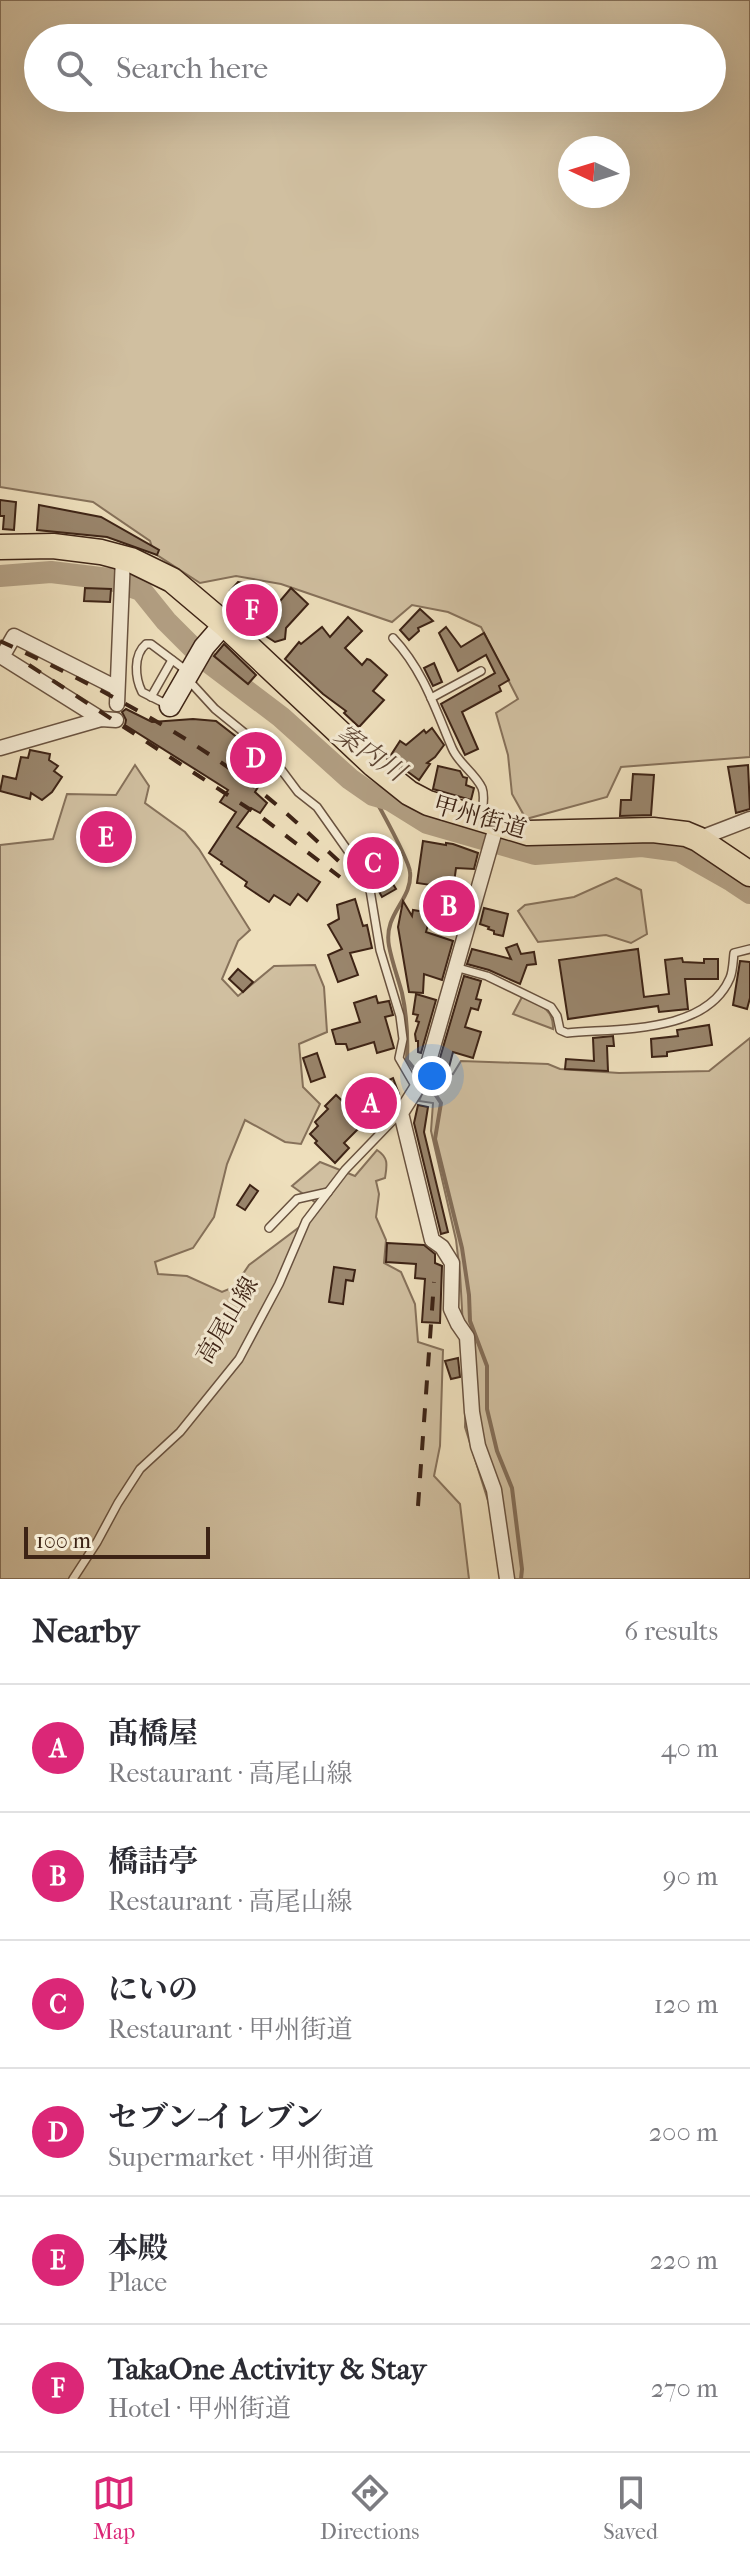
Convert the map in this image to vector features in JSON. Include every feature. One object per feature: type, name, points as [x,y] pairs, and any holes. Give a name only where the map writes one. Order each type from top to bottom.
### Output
[{"type":"highway","name":"甲州街道","points":[[0,547],[53,546],[122,563],[172,580],[224,624],[374,765],[409,793],[428,803],[491,828],[528,833],[653,830],[686,834],[750,874]]},
{"type":"street","points":[[117,704],[122,563]]},
{"type":"street","points":[[160,701],[224,624]]},
{"type":"street","points":[[0,748],[109,719],[1,658],[14,636],[117,688]]},
{"type":"street","points":[[698,839],[750,819]]},
{"type":"street","name":"高尾山線","points":[[401,1113],[421,1084],[487,857],[491,828]]},
{"type":"street","points":[[401,1113],[432,1240],[442,1247],[452,1263],[451,1309],[467,1337],[472,1412],[478,1446],[494,1490],[507,1579]]},
{"type":"lane","points":[[393,638],[411,657],[446,729],[453,751],[482,789],[491,828]]},
{"type":"lane","points":[[160,701],[142,692],[137,678],[138,652],[146,644],[151,644],[186,671],[215,709],[268,752],[298,792],[317,807],[353,858],[370,890],[380,950],[400,1016],[403,1039],[399,1058],[421,1084]]},
{"type":"lane","points":[[431,698],[481,671]]},
{"type":"lane","points":[[455,967],[487,976],[551,1007],[560,1030],[567,1033],[688,1019],[719,997],[731,976],[734,953],[750,949]]},
{"type":"lane","name":"高尾山線","points":[[73,1579],[140,1469],[180,1432],[239,1359],[279,1284],[306,1221],[345,1170],[401,1113]]},
{"type":"lane","points":[[269,1228],[297,1199],[328,1192]]},
{"type":"shaded area","points":[[0,0],[750,0],[750,757],[621,767],[607,797],[526,819],[512,794],[508,755],[496,713],[518,699],[481,627],[448,612],[412,605],[392,622],[281,584],[236,576],[200,583],[154,553],[150,541],[93,502],[0,487]]},
{"type":"shaded area","points":[[135,765],[149,786],[145,803],[185,832],[250,930],[238,941],[222,979],[238,996],[274,966],[315,965],[324,987],[327,1032],[299,1044],[303,1087],[320,1104],[301,1144],[285,1142],[245,1120],[227,1164],[214,1217],[193,1248],[155,1262],[158,1274],[187,1276],[222,1292],[234,1287],[249,1265],[302,1225],[316,1203],[292,1186],[320,1162],[355,1176],[377,1150],[381,1153],[386,1169],[385,1178],[376,1181],[379,1194],[376,1217],[386,1240],[384,1263],[401,1272],[415,1304],[418,1342],[443,1350],[440,1446],[434,1476],[460,1504],[469,1579],[0,1579],[0,845],[53,839],[67,794],[116,795]]},
{"type":"shaded area","points":[[616,878],[641,890],[647,934],[631,943],[606,935],[538,942],[518,911],[525,905],[574,897]]},
{"type":"shaded area","points":[[522,997],[548,1012],[553,1029],[513,1014]]},
{"type":"shaded area","points":[[750,1038],[750,1579],[506,1579],[489,1504],[465,1427],[466,1382],[456,1240],[431,1131],[433,1103],[419,1101],[430,1075],[439,1071],[453,1074],[461,1061],[548,1064],[560,1069],[619,1073],[709,1071]]},
{"type":"building","points":[[0,500],[16,502],[14,530],[3,529]]},
{"type":"building","points":[[39,505],[101,517],[159,550],[157,555],[107,537],[37,530]]},
{"type":"building","points":[[238,582],[248,584],[275,607],[291,588],[308,604],[286,628],[285,639],[275,642],[264,635],[264,621],[230,591]]},
{"type":"building","points":[[85,588],[111,589],[110,602],[84,601]]},
{"type":"building","points":[[420,609],[433,621],[418,628],[419,631],[409,640],[400,630]]},
{"type":"building","points":[[348,617],[362,631],[345,648],[362,665],[367,659],[370,660],[387,675],[373,691],[384,700],[359,727],[344,713],[346,711],[285,659],[299,642],[301,644],[322,627],[330,637]]},
{"type":"building","points":[[446,627],[461,647],[484,633],[509,680],[499,686],[501,691],[462,712],[478,749],[465,755],[441,704],[495,673],[486,655],[458,671],[439,633]]},
{"type":"building","points":[[224,644],[256,675],[248,684],[214,656]]},
{"type":"building","points":[[434,663],[442,682],[433,686],[424,668]]},
{"type":"building","points":[[126,709],[152,722],[216,721],[265,759],[268,771],[255,792],[267,803],[260,813],[251,808],[237,827],[320,882],[307,901],[298,894],[290,905],[274,895],[269,902],[245,886],[247,882],[209,853],[236,812],[220,802],[228,790],[125,725],[122,712]]},
{"type":"building","points":[[432,728],[444,745],[427,763],[430,764],[419,780],[389,758],[400,741],[406,745],[424,730],[426,733]]},
{"type":"building","points":[[30,750],[50,754],[49,760],[58,766],[54,771],[62,777],[42,800],[31,793],[30,799],[0,791],[3,776],[16,779],[21,757],[28,758]]},
{"type":"building","points":[[748,765],[750,809],[736,813],[728,767]]},
{"type":"building","points":[[438,766],[460,771],[467,778],[466,785],[474,788],[471,800],[433,789]]},
{"type":"building","points":[[633,774],[654,775],[651,815],[620,816],[621,800],[631,800]]},
{"type":"building","points":[[103,812],[112,812],[112,819],[115,820],[111,843],[101,842],[102,831],[94,831],[94,818],[102,816]]},
{"type":"building","points":[[423,841],[453,844],[478,853],[474,869],[456,868],[452,898],[464,901],[457,926],[431,920],[438,886],[417,883]]},
{"type":"building","points":[[373,850],[391,873],[388,876],[396,889],[382,897],[373,881],[376,880],[361,859]]},
{"type":"building","points":[[355,899],[363,926],[367,925],[372,948],[350,953],[358,975],[338,982],[328,955],[342,949],[328,925],[339,919],[337,905]]},
{"type":"building","points":[[403,901],[412,916],[413,910],[431,913],[426,932],[453,941],[442,980],[424,974],[423,993],[409,992],[398,927]]},
{"type":"building","points":[[484,908],[508,914],[503,936],[480,924]]},
{"type":"building","points":[[517,944],[521,954],[534,952],[536,964],[527,965],[520,984],[467,964],[472,949],[511,959],[506,948]]},
{"type":"building","points":[[638,949],[644,997],[669,994],[665,960],[682,958],[683,962],[704,963],[704,959],[718,959],[718,979],[685,979],[688,1009],[659,1012],[658,1006],[568,1019],[559,960]]},
{"type":"building","points":[[740,961],[750,962],[747,1009],[733,1005]]},
{"type":"building","points":[[238,969],[253,982],[243,992],[229,979]]},
{"type":"building","points":[[464,976],[481,981],[476,999],[481,1000],[478,1010],[471,1008],[465,1027],[481,1032],[473,1058],[453,1052],[448,1071],[437,1068]]},
{"type":"building","points":[[416,994],[436,1000],[421,1053],[418,1052],[415,1034],[418,1015],[413,1014]]},
{"type":"building","points":[[376,996],[378,1003],[389,1001],[393,1015],[385,1017],[394,1048],[377,1053],[374,1042],[348,1050],[346,1044],[336,1044],[332,1030],[360,1022],[354,1003]]},
{"type":"building","points":[[709,1025],[712,1045],[652,1057],[651,1039],[678,1036],[677,1030]]},
{"type":"building","points":[[613,1036],[614,1046],[607,1046],[608,1071],[565,1069],[566,1059],[594,1061],[593,1038]]},
{"type":"building","points":[[317,1053],[325,1077],[311,1082],[303,1058]]},
{"type":"building","points":[[393,1078],[399,1094],[380,1103],[390,1113],[376,1128],[368,1119],[344,1143],[349,1148],[335,1163],[310,1134],[318,1126],[315,1122],[328,1109],[325,1106],[336,1095],[353,1111],[376,1086]]},
{"type":"building","points":[[418,1105],[428,1107],[424,1132],[448,1232],[441,1234],[414,1123]]},
{"type":"building","points":[[250,1185],[258,1191],[245,1210],[237,1205]]},
{"type":"building","points":[[387,1243],[424,1245],[435,1254],[435,1263],[442,1266],[440,1323],[422,1322],[425,1279],[415,1278],[416,1264],[386,1262]]},
{"type":"building","points":[[334,1267],[355,1270],[353,1281],[346,1280],[343,1304],[329,1302]]},
{"type":"building","points":[[458,1358],[460,1377],[451,1379],[445,1361]]},
{"type":"waterway","name":"案内川","points":[[0,576],[51,572],[109,579],[141,590],[166,621],[203,658],[281,717],[350,779],[373,795],[390,800],[427,823],[535,854],[642,846],[679,851],[750,893]]},
{"type":"waterway","points":[[373,795],[410,872],[407,891],[388,934],[405,1010],[407,1060],[420,1076]]},
{"type":"waterway","points":[[427,1082],[441,1103],[435,1139],[462,1248],[470,1321],[487,1366],[487,1409],[497,1451],[512,1488],[521,1579]]},
{"type":"railway","points":[[0,641],[119,700],[205,751],[261,792],[344,866]]},
{"type":"railway","points":[[29,665],[260,816],[340,877]]},
{"type":"railway","points":[[418,1506],[434,1282]]},
{"type":"place","name":"TakaOne Activity & Stay","points":[[252,610]]},
{"type":"place","name":"セブン-イレブン","points":[[256,758]]},
{"type":"place","name":"本殿","points":[[106,837]]},
{"type":"place","name":"にいの","points":[[373,863]]},
{"type":"place","name":"橋詰亭","points":[[449,906]]},
{"type":"place","name":"髙橋屋","points":[[371,1103]]}]
